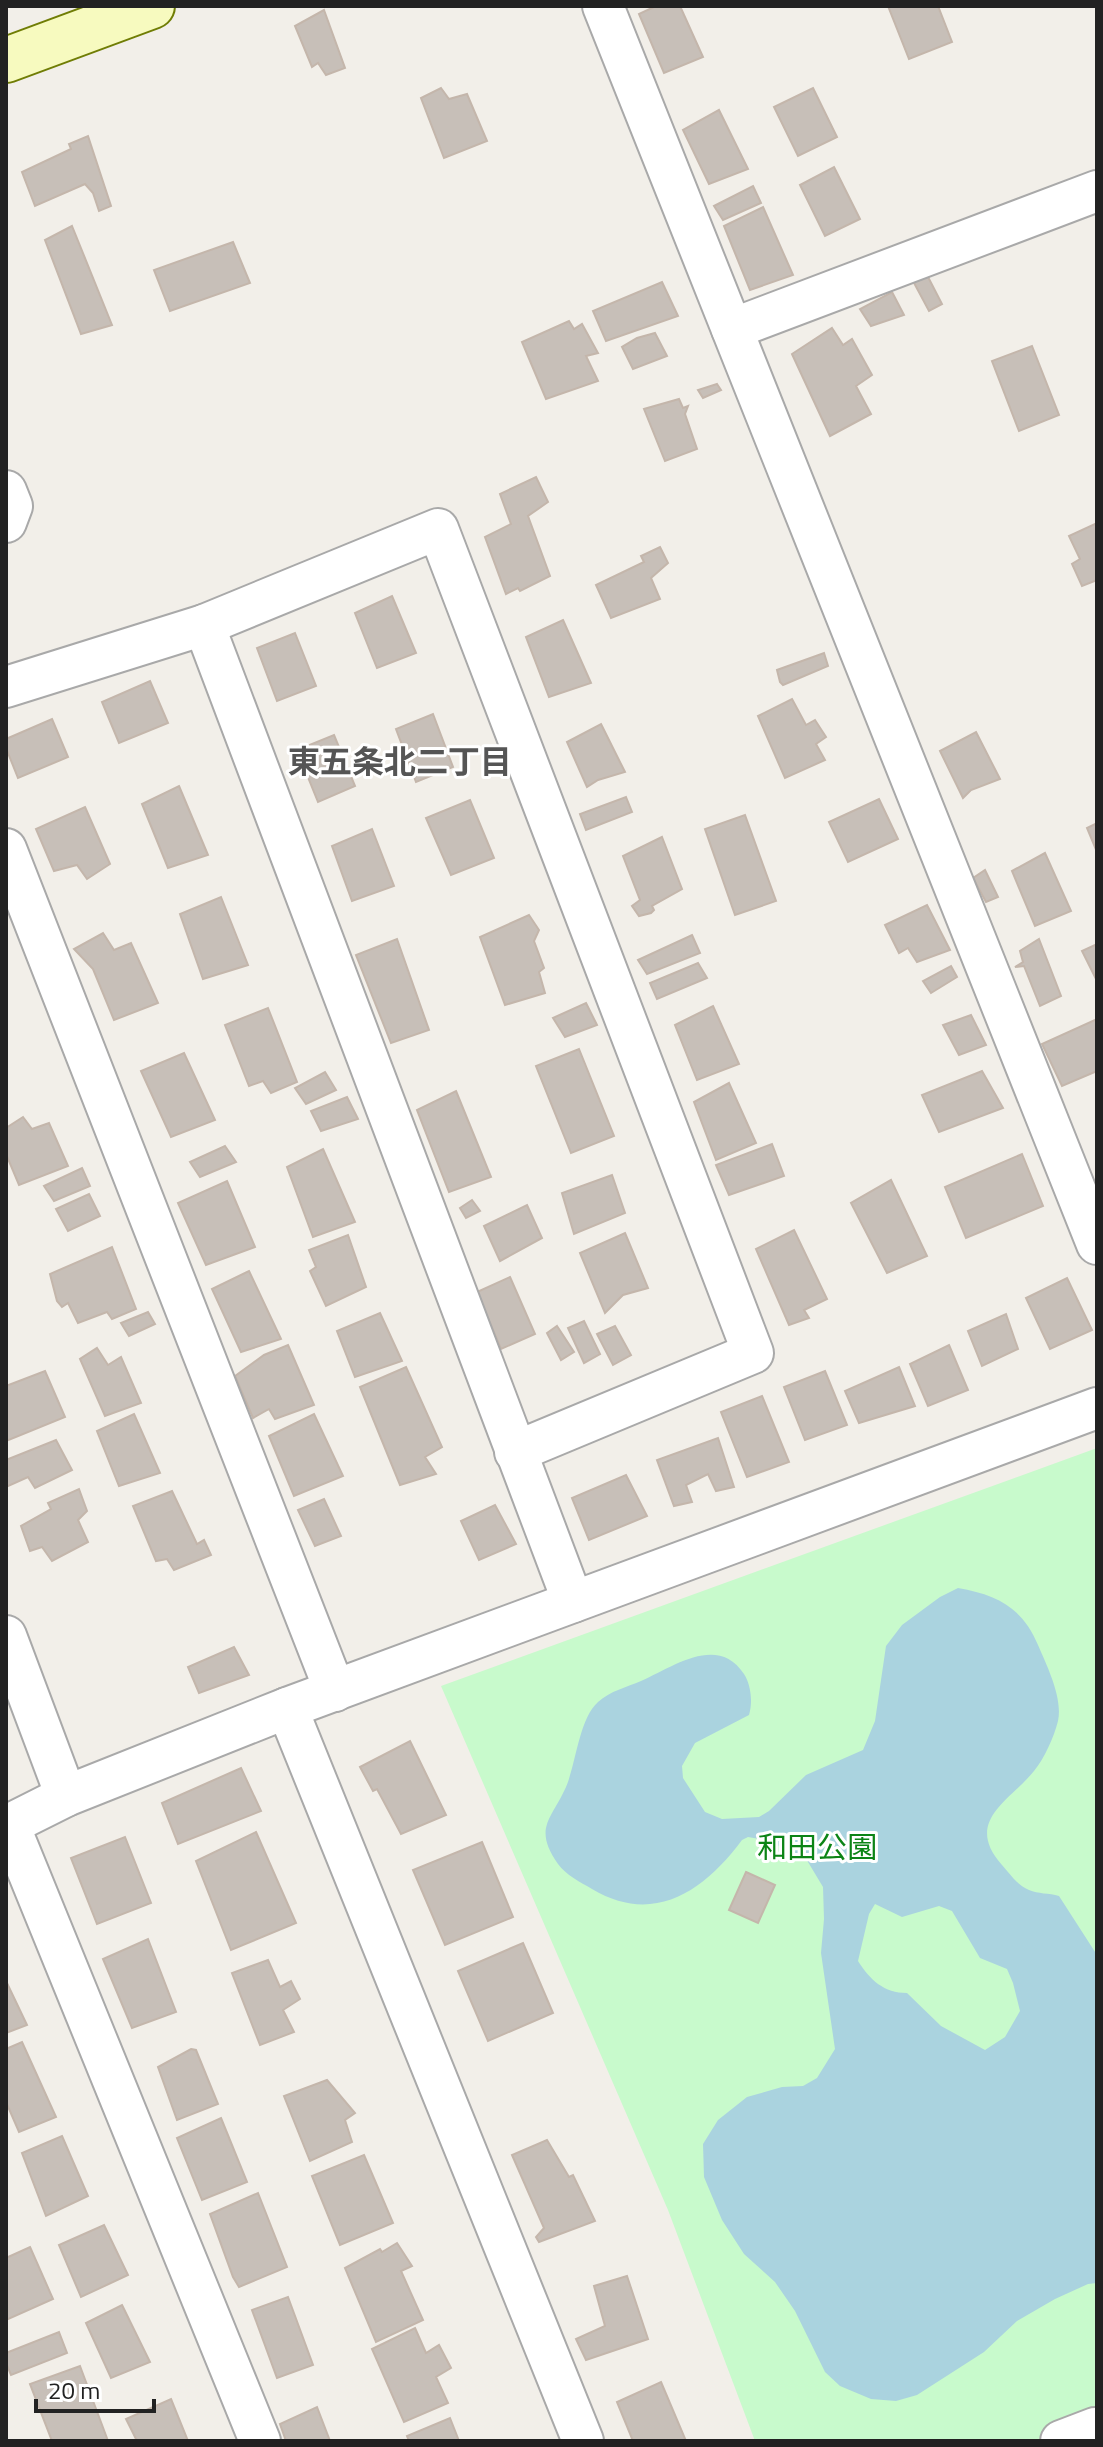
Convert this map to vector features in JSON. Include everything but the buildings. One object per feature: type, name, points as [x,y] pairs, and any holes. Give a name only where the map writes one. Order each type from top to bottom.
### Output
[{"type":"street","points":[[6,60],[152,6]]},
{"type":"street","points":[[603,6],[1097,1244]]},
{"type":"street","points":[[732,329],[1097,191]]},
{"type":"street","points":[[6,491],[12,506],[6,522]]},
{"type":"street","points":[[6,687],[204,625],[438,529],[753,1353],[515,1452]]},
{"type":"street","points":[[204,625],[573,1602]]},
{"type":"street","points":[[6,849],[335,1691]]},
{"type":"street","points":[[260,2441],[8,1825],[66,1796],[287,1708],[1097,1408]]},
{"type":"street","points":[[6,1636],[66,1796]]},
{"type":"street","points":[[287,1708],[583,2441]]},
{"type":"green space","name":"和田公園","points":[[1097,1448],[1097,2441],[755,2441],[668,2210],[441,1686]]},
{"type":"water","points":[[958,1588],[996,1599],[1016,1612],[1032,1632],[1056,1692],[1058,1721],[1048,1748],[1034,1771],[994,1813],[987,1836],[991,1850],[1021,1886],[1059,1896],[1097,1955],[1097,2283],[1055,2299],[1017,2321],[984,2352],[917,2395],[896,2401],[871,2399],[840,2386],[825,2372],[795,2311],[775,2282],[744,2254],[722,2220],[704,2177],[703,2144],[718,2120],[747,2097],[782,2087],[803,2086],[817,2078],[835,2049],[821,1953],[823,1887],[805,1857],[765,1840],[748,1837],[694,1888],[676,1898],[636,1904],[615,1900],[569,1875],[551,1852],[546,1833],[550,1816],[566,1787],[586,1719],[598,1702],[613,1692],[681,1662],[709,1655],[722,1656],[744,1674],[750,1688],[749,1715],[695,1743],[682,1766],[683,1778],[705,1812],[722,1819],[759,1817],[806,1775],[863,1750],[875,1721],[886,1646],[902,1625],[940,1597]],"holes":[[[875,1904],[902,1917],[939,1906],[952,1911],[980,1958],[1007,1969],[1020,2011],[1005,2037],[985,2050],[941,2026],[907,1993],[891,1991],[867,1974],[858,1961],[869,1914]]]},
{"type":"district","name":"東五条北二丁目","points":[[400,762]]}]
